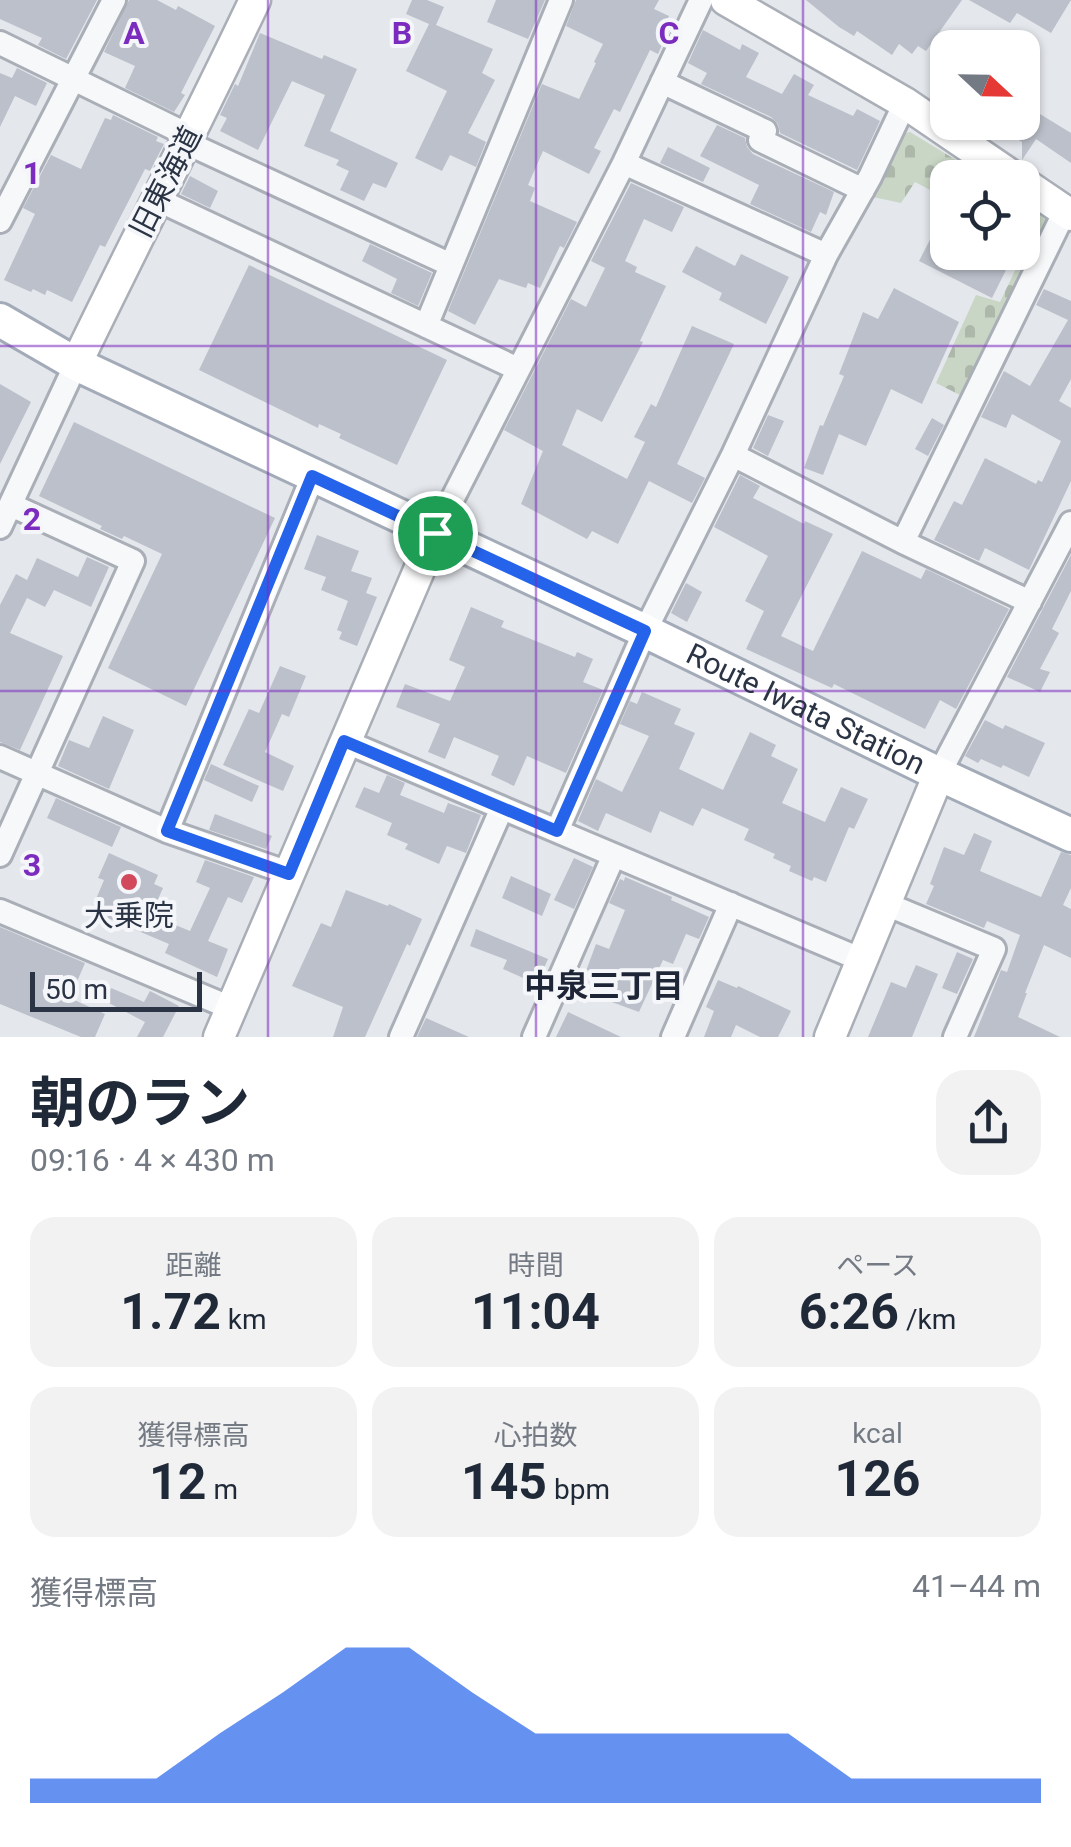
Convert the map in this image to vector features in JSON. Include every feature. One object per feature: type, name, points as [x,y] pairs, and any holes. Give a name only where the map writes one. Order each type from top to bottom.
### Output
[{"type":"main road","name":"Route Iwata Station","points":[[0,320],[76,364],[1071,835]]},
{"type":"street","points":[[0,222],[114,0]]},
{"type":"street","name":"旧東海道","points":[[76,364],[256,0]]},
{"type":"street","points":[[426,326],[561,0]]},
{"type":"street","points":[[218,1037],[435,533],[624,163],[701,0]]},
{"type":"street","points":[[726,0],[904,103],[989,160]]},
{"type":"street","points":[[0,44],[451,266]]},
{"type":"street","points":[[662,82],[765,131],[760,140],[862,190]]},
{"type":"street","points":[[557,831],[645,631],[826,255],[904,103]]},
{"type":"street","points":[[624,163],[826,255]]},
{"type":"street","points":[[904,542],[1068,213],[1040,194]]},
{"type":"street","points":[[156,199],[518,369]]},
{"type":"street","points":[[0,527],[76,364]]},
{"type":"street","points":[[733,455],[1030,602]]},
{"type":"street","points":[[167,831],[312,476]]},
{"type":"street","points":[[0,855],[133,561],[11,505]]},
{"type":"street","points":[[830,1037],[939,774],[1071,524]]},
{"type":"street","points":[[344,741],[862,960]]},
{"type":"street","points":[[0,756],[167,831],[289,874]]},
{"type":"street","points":[[401,1037],[502,808]]},
{"type":"street","points":[[534,1037],[614,855]]},
{"type":"street","points":[[672,1037],[731,904]]},
{"type":"street","points":[[886,904],[994,948],[955,1037]]},
{"type":"street","points":[[0,911],[231,1008]]},
{"type":"green space","points":[[910,132],[956,160],[930,160],[930,190],[915,182],[901,203],[868,196],[898,135]]},
{"type":"green space","points":[[1040,212],[1050,218],[1040,239]]},
{"type":"green space","points":[[1015,270],[1026,270],[966,398],[936,383],[976,295],[1000,302]]},
{"type":"building","points":[[0,0],[97,0],[66,59],[38,45],[42,38],[0,19]]},
{"type":"building","points":[[129,0],[157,0],[176,10],[178,6],[215,26],[174,112],[125,88],[135,66],[104,52]]},
{"type":"building","points":[[412,0],[427,0],[444,7],[436,25],[493,49],[482,73],[495,80],[468,133],[486,142],[476,167],[450,155],[442,171],[415,158],[447,91],[406,71],[429,24],[406,14]]},
{"type":"building","points":[[496,0],[545,0],[528,39],[487,22]]},
{"type":"building","points":[[576,0],[659,0],[654,9],[669,16],[660,36],[665,38],[658,54],[650,50],[620,112],[614,109],[594,148],[601,151],[589,174],[543,151],[528,185],[535,188],[530,201],[577,222],[564,248],[560,246],[540,288],[528,283],[526,288],[499,279],[475,325],[448,311],[542,84],[579,99],[603,44],[566,26]]},
{"type":"building","points":[[806,0],[962,0],[941,30],[930,30],[926,51],[918,46],[912,54],[899,44],[892,55],[857,31],[854,36]]},
{"type":"building","points":[[969,0],[1071,0],[1051,33],[1017,13],[1010,23]]},
{"type":"building","points":[[703,30],[740,50],[742,44],[759,53],[746,77],[782,94],[794,74],[814,85],[808,95],[853,116],[857,109],[880,121],[857,170],[780,133],[771,117],[701,84],[707,73],[688,63]]},
{"type":"building","points":[[260,33],[357,69],[330,131],[398,163],[386,188],[373,183],[364,201],[340,190],[349,171],[336,165],[339,160],[304,146],[325,95],[292,81],[258,150],[220,131],[227,118],[220,115],[235,84],[238,86]]},
{"type":"building","points":[[17,68],[47,83],[36,106],[15,96],[0,127],[0,73],[12,78]]},
{"type":"building","points":[[1040,114],[1071,133],[1071,163],[1037,140]]},
{"type":"building","points":[[113,115],[158,137],[156,141],[164,144],[150,171],[145,169],[105,247],[100,245],[72,302],[47,290],[45,295],[33,289],[31,292],[4,280],[35,214],[23,208],[51,155],[81,169],[105,118],[111,120]]},
{"type":"building","points":[[717,125],[745,138],[753,154],[834,192],[826,215],[820,212],[811,232],[750,204],[759,185],[700,156]]},
{"type":"building","points":[[1019,140],[1035,140],[1022,160]]},
{"type":"building","points":[[668,147],[710,168],[703,182],[660,163]]},
{"type":"building","points":[[190,176],[218,191],[210,208],[181,194]]},
{"type":"building","points":[[631,183],[684,207],[672,232],[644,219],[625,261],[637,267],[635,272],[666,286],[640,341],[643,342],[602,422],[577,409],[562,445],[627,479],[645,442],[634,437],[651,404],[656,407],[692,326],[734,344],[677,464],[705,478],[692,503],[649,481],[618,544],[592,531],[587,539],[521,504],[543,451],[504,430],[571,299],[586,307],[605,268],[591,261]]},
{"type":"building","points":[[930,240],[930,267],[919,261]]},
{"type":"building","points":[[370,244],[432,273],[418,306],[391,293],[397,279],[362,261]]},
{"type":"building","points":[[696,246],[735,266],[741,254],[789,277],[766,324],[719,300],[722,293],[682,272]]},
{"type":"building","points":[[249,265],[447,360],[397,465],[339,438],[341,434],[319,424],[318,428],[199,370]]},
{"type":"building","points":[[937,270],[1006,270],[992,298]]},
{"type":"building","points":[[894,288],[959,322],[922,404],[891,389],[866,446],[839,434],[823,475],[804,468],[844,376],[839,374],[863,312],[878,319]]},
{"type":"building","points":[[1044,289],[1071,301],[1071,379],[1059,401],[1071,408],[1071,481],[1029,570],[985,548],[979,561],[934,540],[954,501],[962,505],[985,458],[1036,484],[1038,480],[1042,482],[1061,441],[1012,414],[1006,428],[981,417],[1004,371],[1030,386],[1068,320],[1036,305]]},
{"type":"building","points":[[0,384],[31,402],[0,464]]},
{"type":"building","points":[[768,415],[784,421],[768,456],[753,448]]},
{"type":"building","points":[[932,418],[944,425],[928,456],[915,449]]},
{"type":"building","points":[[74,422],[275,518],[186,706],[108,668],[162,554],[100,529],[102,526],[39,496]]},
{"type":"building","points":[[740,475],[760,486],[753,498],[833,534],[781,636],[813,651],[862,551],[921,579],[926,569],[1009,609],[956,709],[940,700],[925,729],[834,684],[832,688],[746,649],[764,611],[745,601],[768,556],[714,527]]},
{"type":"building","points":[[317,535],[359,551],[351,571],[372,578],[366,593],[377,597],[357,646],[339,639],[342,632],[337,630],[348,601],[321,590],[326,577],[304,569]]},
{"type":"building","points":[[1071,555],[1071,591],[1052,629],[1059,633],[1040,669],[1050,672],[1040,692],[1007,677]]},
{"type":"building","points":[[87,557],[109,567],[91,607],[54,590],[45,607],[27,598],[10,633],[63,656],[20,750],[0,742],[0,605],[16,574],[27,580],[37,558],[78,577]]},
{"type":"building","points":[[686,583],[702,592],[687,622],[671,613]]},
{"type":"building","points":[[471,607],[504,621],[501,627],[575,657],[577,652],[593,659],[583,682],[603,690],[566,773],[527,756],[514,786],[491,775],[499,756],[454,737],[445,759],[428,752],[440,724],[396,707],[405,684],[450,701],[465,667],[449,660]]},
{"type":"building","points":[[280,666],[306,676],[289,717],[282,714],[265,752],[294,766],[283,791],[223,765],[249,709],[259,713]]},
{"type":"building","points":[[642,692],[681,709],[674,724],[695,733],[679,769],[723,790],[750,732],[776,745],[771,756],[798,769],[782,803],[825,822],[841,787],[868,799],[854,829],[849,827],[826,882],[814,877],[812,881],[789,871],[791,866],[773,858],[775,854],[744,840],[749,829],[702,808],[693,826],[660,811],[651,833],[606,813],[598,831],[578,821],[596,779],[622,792],[649,736],[620,724],[630,701],[637,704]]},
{"type":"building","points":[[103,716],[134,730],[109,789],[58,766],[69,740],[89,748]]},
{"type":"building","points":[[985,720],[1045,743],[1029,777],[1003,765],[1001,768],[981,759],[978,763],[965,756]]},
{"type":"building","points":[[211,764],[259,786],[252,802],[204,780]]},
{"type":"building","points":[[387,775],[405,783],[400,795],[444,813],[448,803],[481,815],[466,853],[447,846],[439,864],[405,849],[408,844],[387,835],[392,823],[355,807],[364,787],[379,793]]},
{"type":"building","points":[[56,798],[121,827],[112,847],[47,818]]},
{"type":"building","points":[[215,814],[272,836],[266,849],[209,830]]},
{"type":"building","points":[[974,833],[992,841],[980,871],[1041,897],[1061,852],[1071,855],[1071,888],[1063,905],[1071,909],[1071,958],[1044,945],[1018,1017],[1060,1037],[974,1037],[1001,970],[1007,972],[1020,935],[987,921],[984,928],[926,904],[944,847],[964,855]]},
{"type":"building","points":[[109,853],[158,875],[154,884],[163,888],[151,915],[190,931],[210,888],[196,882],[205,860],[254,877],[242,903],[228,897],[208,941],[228,949],[217,977],[165,953],[169,944],[91,911],[104,880],[98,878]]},
{"type":"building","points":[[574,858],[593,867],[574,909],[554,900]]},
{"type":"building","points":[[511,876],[551,894],[542,916],[502,898]]},
{"type":"building","points":[[625,877],[709,917],[699,939],[686,934],[673,964],[663,960],[639,1012],[590,994],[597,975],[586,971],[596,944],[609,949],[625,910],[609,903],[620,879],[624,881]]},
{"type":"building","points":[[346,890],[422,919],[365,1037],[333,1037],[343,1007],[292,986],[321,923],[331,927]]},
{"type":"building","points":[[0,927],[85,963],[70,998],[105,1014],[95,1037],[81,1037],[0,1004]]},
{"type":"building","points":[[476,929],[548,959],[537,984],[503,969],[507,960],[470,946]]},
{"type":"building","points":[[957,952],[973,959],[957,994],[942,988]]},
{"type":"building","points":[[916,965],[938,974],[912,1037],[868,1037],[891,982],[906,988]]},
{"type":"building","points":[[718,980],[791,1011],[778,1037],[760,1037],[736,1025],[731,1037],[704,1037],[714,1011],[706,1007]]},
{"type":"building","points":[[111,988],[144,1002],[150,991],[179,1006],[163,1037],[137,1037],[145,1022],[105,1001]]},
{"type":"building","points":[[568,1012],[621,1037],[556,1037]]},
{"type":"building","points":[[426,1018],[469,1037],[417,1037]]},
{"type":"place","name":"大乗院","points":[[129,882]]},
{"type":"district","name":"中泉三丁目","points":[[604,986]]},
{"type":"route","points":[[312,476],[435,533],[645,631],[557,831],[344,741],[289,874],[167,831],[312,476]]}]
